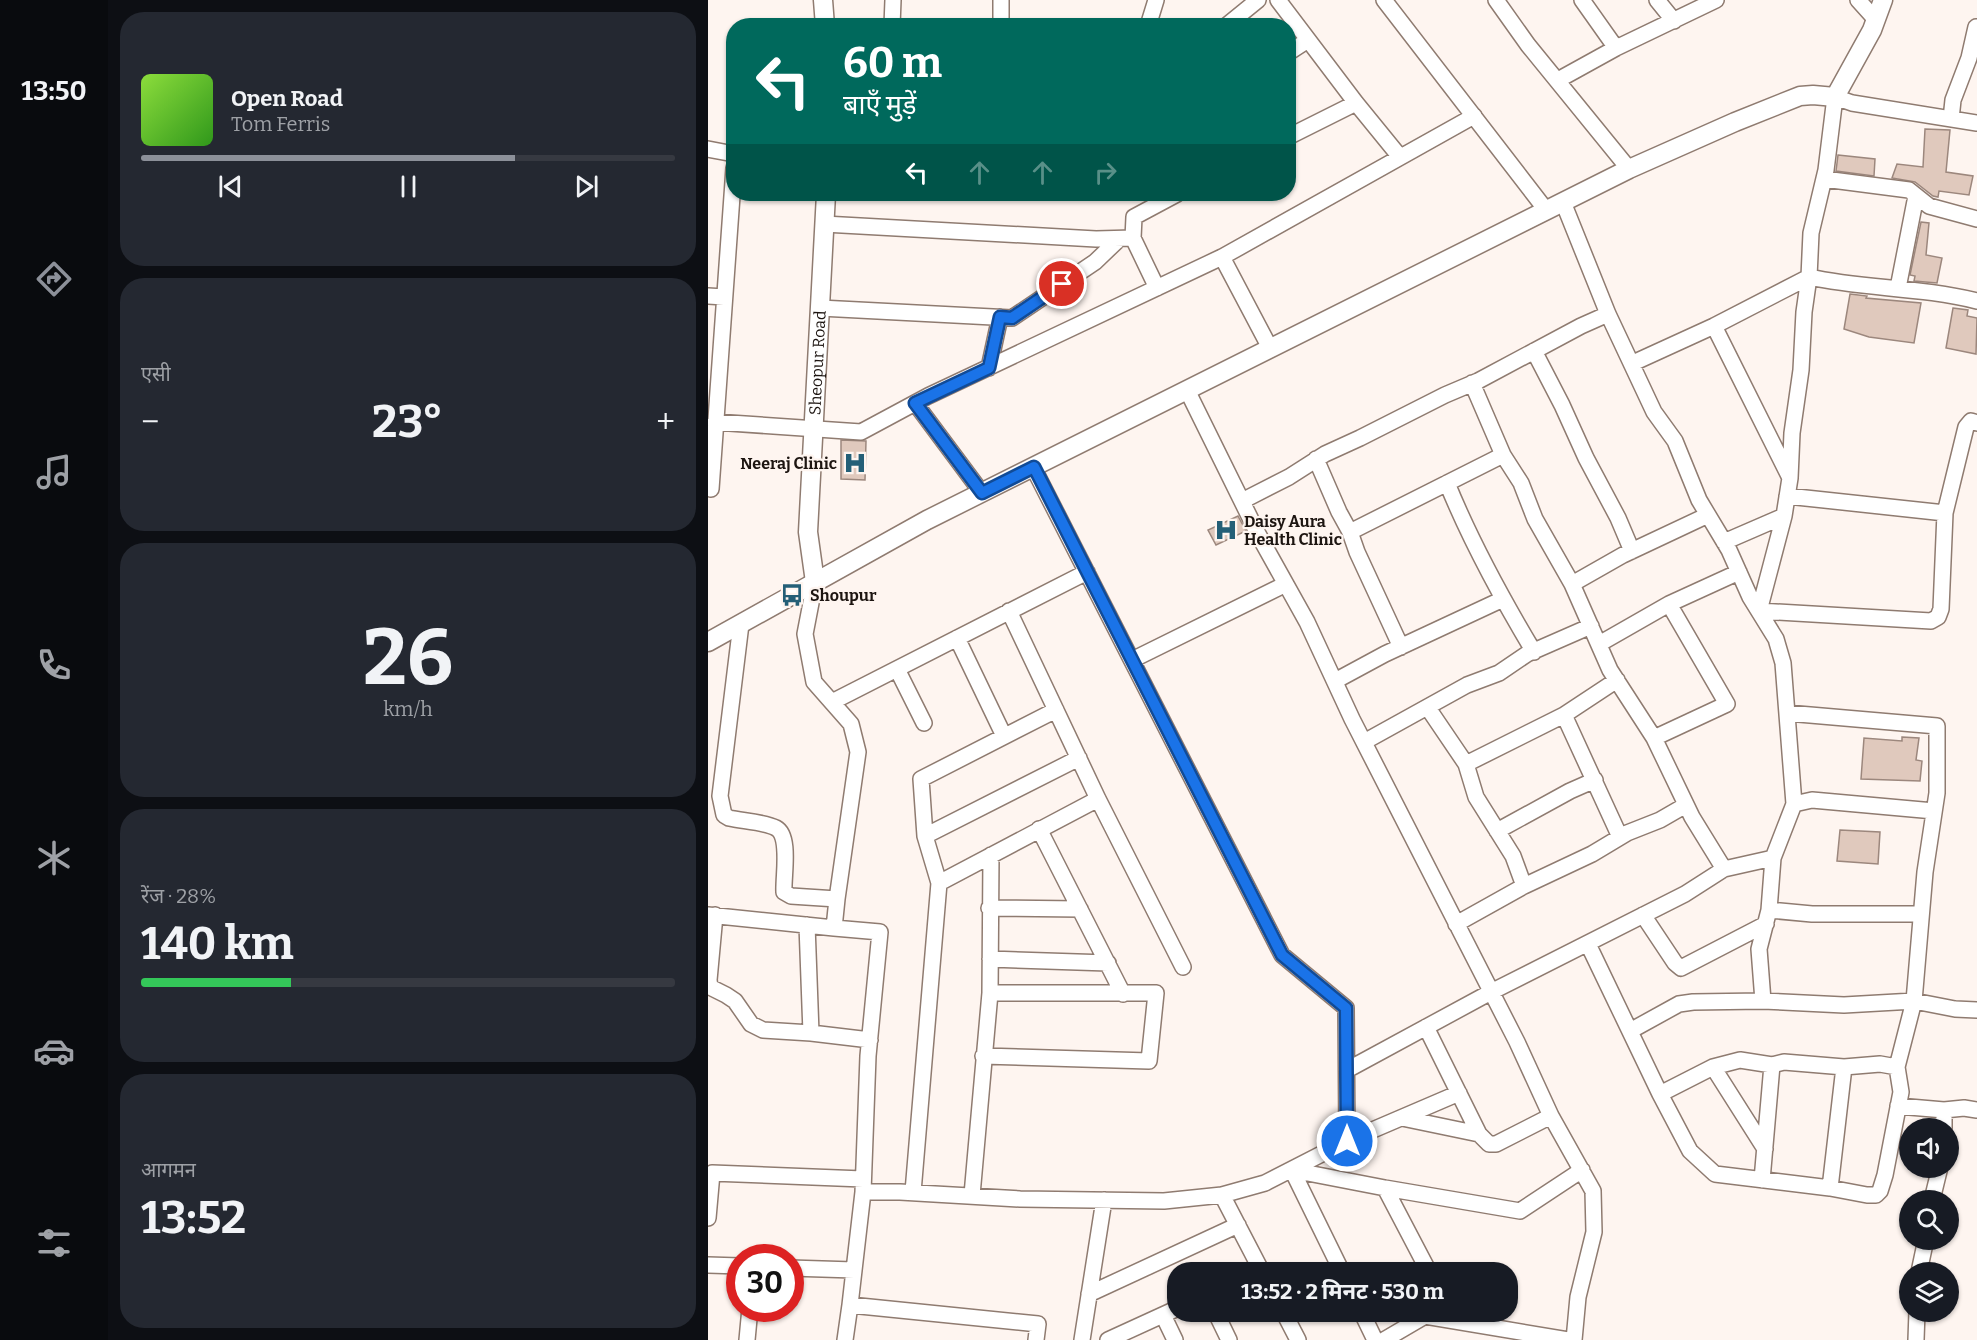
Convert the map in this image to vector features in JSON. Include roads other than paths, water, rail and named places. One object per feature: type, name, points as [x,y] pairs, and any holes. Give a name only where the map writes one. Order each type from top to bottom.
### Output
[{"type":"street","points":[[823,0],[824,18]]},
{"type":"street","points":[[892,18],[893,0]]},
{"type":"street","points":[[1001,0],[1001,18]]},
{"type":"street","points":[[1150,18],[1156,0]]},
{"type":"street","points":[[1236,18],[1258,0]]},
{"type":"street","points":[[1278,0],[1292,18]]},
{"type":"street","points":[[1384,0],[1546,210]]},
{"type":"street","points":[[1496,0],[1528,45],[1629,169]]},
{"type":"street","points":[[1582,0],[1616,48]]},
{"type":"street","points":[[1657,0],[1674,21]]},
{"type":"street","points":[[1558,80],[1616,48],[1716,0]]},
{"type":"street","points":[[1858,0],[1876,20]]},
{"type":"street","points":[[1759,611],[1784,516],[1790,478],[1811,233],[1824,179],[1835,97],[1876,20],[1883,0]]},
{"type":"street","points":[[1296,24],[1400,157]]},
{"type":"street","points":[[1952,119],[1953,100],[1969,58],[1977,26]]},
{"type":"street","points":[[1296,48],[1308,40]]},
{"type":"street","points":[[708,642],[927,520],[1629,169],[1736,122],[1800,96],[1813,94],[1835,97],[1852,103],[1977,123]]},
{"type":"street","points":[[1296,133],[1356,103]]},
{"type":"street","points":[[715,422],[861,432],[915,403],[1222,257],[1474,116]]},
{"type":"street","points":[[708,149],[726,152]]},
{"type":"street","points":[[1824,179],[1909,190],[1929,206],[1977,219]]},
{"type":"street","points":[[1898,288],[1916,196]]},
{"type":"street","points":[[711,489],[710,451],[715,422],[731,201]]},
{"type":"street","name":"Sheopur Road","points":[[815,582],[808,532],[826,201]]},
{"type":"street","points":[[820,308],[1012,318],[1125,239],[1134,217],[1164,201]]},
{"type":"street","points":[[1563,202],[1608,314],[1633,363],[1654,412],[1675,441],[1699,501],[1724,542],[1776,639],[1783,663],[1794,804],[1773,858],[1767,917],[1760,949],[1763,1001]]},
{"type":"street","points":[[824,224],[1125,239]]},
{"type":"street","points":[[1125,239],[1157,288]]},
{"type":"street","points":[[1222,257],[1270,348]]},
{"type":"street","points":[[1633,363],[1714,326],[1809,277],[1845,285],[1898,288],[1977,301]]},
{"type":"street","points":[[708,296],[724,297]]},
{"type":"street","points":[[1242,501],[1288,477],[1316,459],[1608,314]]},
{"type":"street","points":[[989,368],[1000,317]]},
{"type":"street","points":[[1714,326],[1790,478]]},
{"type":"street","points":[[1534,351],[1618,518],[1632,551]]},
{"type":"street","points":[[1472,383],[1503,455],[1521,483],[1535,519],[1572,584],[1610,670],[1654,738],[1692,817],[1724,869]]},
{"type":"street","points":[[1187,390],[1242,501],[1307,622],[1364,742],[1517,1042],[1551,1116],[1593,1191],[1594,1232],[1578,1298],[1574,1340]]},
{"type":"street","points":[[915,403],[982,493]]},
{"type":"street","points":[[1759,611],[1931,621],[1938,617],[1941,609],[1946,513],[1966,427],[1971,421],[1977,423]]},
{"type":"street","points":[[1350,532],[1503,455]]},
{"type":"street","points":[[1316,459],[1401,647]]},
{"type":"street","points":[[1034,467],[1282,955],[1346,1008],[1347,1141]]},
{"type":"street","points":[[1447,483],[1465,526],[1534,652]]},
{"type":"street","points":[[1787,496],[1946,513]]},
{"type":"street","points":[[1572,584],[1632,551],[1707,515]]},
{"type":"street","points":[[1724,542],[1784,516]]},
{"type":"street","points":[[831,702],[1087,572]]},
{"type":"street","points":[[1599,644],[1669,604],[1739,572]]},
{"type":"street","points":[[815,582],[805,634],[814,682],[850,724],[858,752],[834,928]]},
{"type":"street","points":[[1132,660],[1286,584]]},
{"type":"street","points":[[1335,681],[1503,599]]},
{"type":"street","points":[[1654,738],[1727,704],[1669,604]]},
{"type":"street","points":[[1010,611],[1098,799],[1183,967]]},
{"type":"street","points":[[741,624],[720,796],[724,815],[775,827],[783,833],[785,843],[784,891],[791,896],[837,899]]},
{"type":"street","points":[[1364,742],[1467,685],[1499,673],[1534,652],[1591,626]]},
{"type":"street","points":[[957,638],[1004,735]]},
{"type":"street","points":[[897,669],[924,723]]},
{"type":"street","points":[[1466,764],[1564,715],[1617,680]]},
{"type":"street","points":[[1428,708],[1466,764],[1476,796],[1513,856],[1524,886]]},
{"type":"street","points":[[913,1192],[939,883],[925,836],[921,779],[1056,710]]},
{"type":"street","points":[[1588,944],[1690,1151],[1715,1174],[1868,1195],[1876,1195],[1880,1191],[1900,1092],[1897,1067],[1914,1001],[1925,872],[1937,793],[1937,726],[1787,713]]},
{"type":"street","points":[[1564,715],[1620,837]]},
{"type":"street","points":[[925,836],[1079,758]]},
{"type":"street","points":[[1497,831],[1595,780]]},
{"type":"street","points":[[939,883],[1098,799]]},
{"type":"street","points":[[1794,804],[1812,800],[1935,811]]},
{"type":"street","points":[[1456,924],[1524,886],[1686,805]]},
{"type":"street","points":[[1039,829],[1123,994]]},
{"type":"street","points":[[972,1195],[990,993],[991,855]]},
{"type":"street","points":[[1347,1070],[1552,960],[1684,894],[1724,869],[1773,858]]},
{"type":"street","points":[[989,908],[1080,909]]},
{"type":"street","points":[[1643,915],[1675,963],[1681,968],[1767,917],[1812,914],[1921,914]]},
{"type":"street","points":[[845,1340],[863,1186],[870,1040],[880,932],[711,915],[710,987],[735,1001],[751,1024],[763,1030],[870,1040]]},
{"type":"street","points":[[807,925],[811,1033]]},
{"type":"street","points":[[990,958],[1108,963]]},
{"type":"street","points":[[983,1056],[1149,1061],[1156,993],[990,993]]},
{"type":"street","points":[[1630,1031],[1680,1004],[1693,1002],[1763,1001],[1844,1005],[1914,1001],[1955,1009],[1977,1010]]},
{"type":"street","points":[[1426,1027],[1479,1134],[1489,1144],[1496,1144],[1551,1116]]},
{"type":"street","points":[[1660,1094],[1713,1067],[1740,1060],[1772,1065],[1784,1062],[1844,1067],[1880,1064],[1897,1067]]},
{"type":"street","points":[[1762,1180],[1772,1065]]},
{"type":"street","points":[[1713,1067],[1765,1149]]},
{"type":"street","points":[[1830,1188],[1844,1067]]},
{"type":"street","points":[[708,1218],[712,1173],[913,1192],[1020,1199],[1164,1201],[1222,1196],[1265,1184],[1347,1141],[1459,1093]]},
{"type":"street","points":[[1898,1106],[1977,1110]]},
{"type":"street","points":[[1944,1110],[1944,1118]]},
{"type":"street","points":[[1402,1118],[1479,1134]]},
{"type":"street","points":[[1292,1170],[1520,1211],[1582,1170]]},
{"type":"street","points":[[1292,1170],[1337,1262]]},
{"type":"street","points":[[1385,1188],[1424,1262]]},
{"type":"street","points":[[1222,1196],[1238,1225],[1253,1262]]},
{"type":"street","points":[[1082,1340],[1104,1200]]},
{"type":"street","points":[[1089,1294],[1238,1225]]},
{"type":"street","points":[[708,1265],[726,1266]]},
{"type":"street","points":[[804,1268],[854,1270]]},
{"type":"street","points":[[850,1305],[1038,1324],[1036,1340]]},
{"type":"street","points":[[1114,1339],[1167,1313]]},
{"type":"street","points":[[1163,1315],[1175,1340]]},
{"type":"street","points":[[747,1340],[749,1322]]},
{"type":"street","points":[[1220,1322],[1229,1340]]},
{"type":"street","points":[[1288,1322],[1298,1340]]},
{"type":"street","points":[[1366,1322],[1375,1340]]},
{"type":"street","points":[[1384,1340],[1415,1322]]},
{"type":"street","points":[[1481,1322],[1568,1340]]},
{"type":"street","points":[[1916,1340],[1917,1322]]},
{"type":"place","name":"Neeraj Clinic","points":[[855,463]]},
{"type":"place","name":"Daisy Aura Health Clinic","points":[[1226,530]]},
{"type":"place","name":"Shoupur","points":[[792,595]]}]
